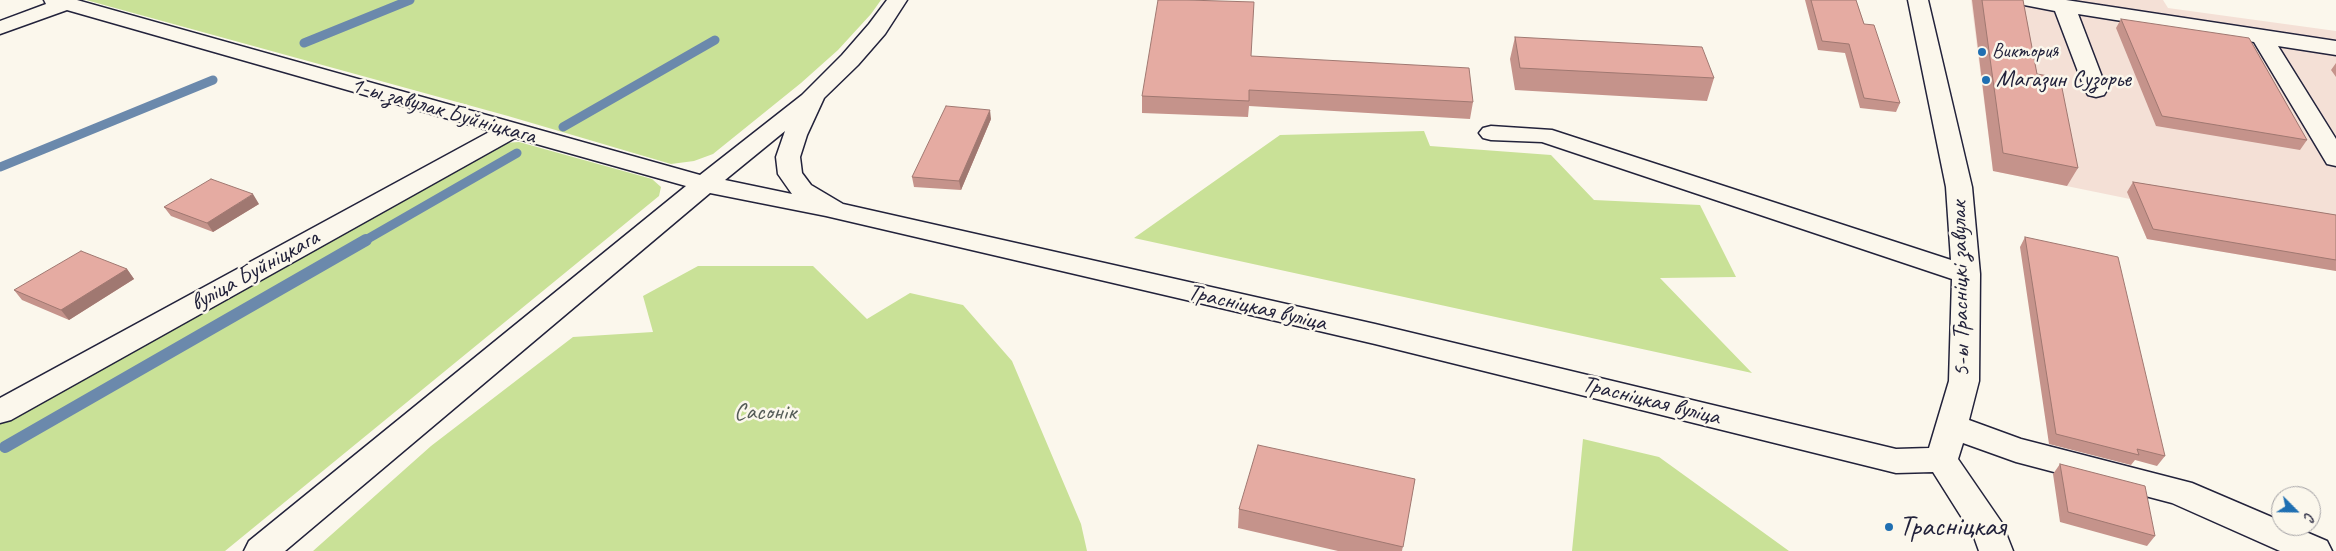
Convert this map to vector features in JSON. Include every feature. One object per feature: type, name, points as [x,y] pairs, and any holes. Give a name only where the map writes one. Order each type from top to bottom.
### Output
[{"type":"street","name":"Трасніцкая вуліца","points":[[897,0],[877,29],[850,60],[814,95],[795,135],[788,157],[790,174],[802,190],[835,210],[1384,336],[1896,461],[1942,460]]},
{"type":"street","name":"5-ы Трасніцкі завулак","points":[[1918,0],[1959,187],[1966,274],[1964,381],[1942,460]]},
{"type":"street","points":[[2026,0],[2336,48]]},
{"type":"street","points":[[0,28],[61,2]]},
{"type":"street","name":"1-ы завулак Буйніцкага","points":[[61,2],[705,184],[835,210]]},
{"type":"street","points":[[2064,6],[2096,90]]},
{"type":"street","points":[[2262,37],[2336,159]]},
{"type":"street","points":[[261,551],[608,262],[814,95]]},
{"type":"street","name":"вуліца Буйніцкага","points":[[0,412],[511,130]]},
{"type":"street","points":[[1491,133],[1544,135],[1966,274]]},
{"type":"street","points":[[1952,426],[2016,450],[2180,492],[2315,551]]},
{"type":"street","points":[[1942,460],[1990,533],[1996,551]]},
{"type":"shaded area","points":[[1971,0],[2163,0],[2168,8],[2336,31],[2336,271],[2147,239],[2130,199],[1993,171]]},
{"type":"green space","points":[[86,0],[881,0],[871,14],[838,50],[801,83],[713,154],[694,161],[671,164],[508,116]]},
{"type":"green space","points":[[1424,131],[1430,146],[1551,155],[1594,200],[1700,205],[1736,277],[1660,278],[1752,373],[1134,238],[1280,135]]},
{"type":"green space","points":[[519,142],[652,179],[661,187],[659,196],[225,551],[0,551],[0,421],[503,143]]},
{"type":"green space","name":"Сасонік","points":[[698,266],[813,266],[867,319],[910,293],[963,305],[1012,361],[1081,524],[1087,551],[313,551],[431,446],[573,337],[653,332],[643,296]]},
{"type":"green space","points":[[1583,439],[1659,457],[1789,551],[1572,551]]},
{"type":"building","points":[[1158,0],[1254,2],[1251,56],[1469,68],[1473,102],[1249,90],[1249,101],[1142,96]]},
{"type":"building","points":[[1811,0],[1856,0],[1864,24],[1874,25],[1900,103],[1864,98],[1849,44],[1822,41]]},
{"type":"building","points":[[1982,0],[2023,0],[2037,74],[2060,78],[2078,168],[2003,153]]},
{"type":"building","points":[[2121,19],[2249,38],[2307,140],[2162,116]]},
{"type":"building","points":[[1515,37],[1702,47],[1714,78],[1520,68]]},
{"type":"building","points":[[946,106],[990,110],[959,181],[912,177]]},
{"type":"building","points":[[211,179],[253,194],[207,223],[164,207]]},
{"type":"building","points":[[2133,182],[2336,215],[2336,260],[2153,229]]},
{"type":"building","points":[[2025,237],[2118,257],[2165,456],[2137,449],[2139,455],[2056,434]]},
{"type":"building","points":[[81,251],[127,269],[61,310],[14,290]]},
{"type":"building","points":[[1258,445],[1415,479],[1403,547],[1239,509]]},
{"type":"building","points":[[2060,464],[2145,486],[2155,536],[2068,512]]},
{"type":"waterway","points":[[304,43],[410,0]]},
{"type":"waterway","points":[[563,127],[715,40]]},
{"type":"waterway","points":[[0,167],[213,80]]},
{"type":"waterway","points":[[364,241],[517,153]]},
{"type":"waterway","points":[[5,447],[366,240]]},
{"type":"place","name":"Виктория","points":[[1982,52]]},
{"type":"place","name":"Магазин Сузорье","points":[[1986,80]]},
{"type":"place","name":"Трасніцкая","points":[[1889,527]]}]
